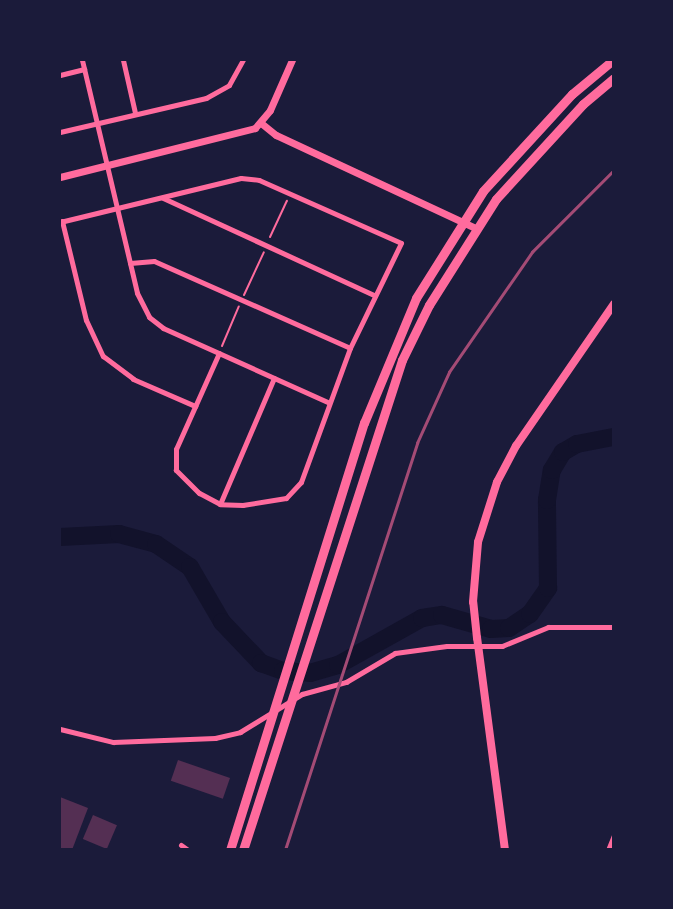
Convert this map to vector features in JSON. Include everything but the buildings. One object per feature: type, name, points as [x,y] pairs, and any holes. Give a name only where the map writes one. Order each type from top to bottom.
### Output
[{"type":"highway","points":[[230,849],[389,356],[416,298],[463,220],[530,137],[613,60]]},
{"type":"highway","points":[[243,849],[332,566],[402,360],[429,305],[475,228],[541,147],[614,78]]},
{"type":"main road","points":[[505,849],[473,602],[478,542],[497,482],[516,446],[614,304]]},
{"type":"street","points":[[82,60],[130,263],[149,317],[219,353],[328,402]]},
{"type":"street","points":[[123,60],[135,113]]},
{"type":"street","points":[[60,132],[218,93],[236,74],[243,60]]},
{"type":"street","points":[[60,177],[243,134],[261,123],[292,60]]},
{"type":"street","points":[[60,75],[84,69]]},
{"type":"street","points":[[261,123],[276,135],[463,220],[475,228]]},
{"type":"street","points":[[195,407],[133,379],[103,356],[86,320],[61,222],[241,178],[259,180],[401,243],[350,348],[295,492],[243,505],[220,504],[199,493],[176,470],[173,460],[219,353]]},
{"type":"street","points":[[163,198],[374,295]]},
{"type":"street","points":[[130,263],[154,261],[350,348]]},
{"type":"street","points":[[220,504],[274,378]]},
{"type":"street","points":[[60,729],[113,742],[215,738],[240,733],[302,694],[346,682],[395,653],[447,646],[502,646],[548,627],[614,626]]},
{"type":"street","points":[[608,849],[614,835]]},
{"type":"street","points":[[181,845],[188,849]]},
{"type":"path","points":[[219,353],[290,194]]},
{"type":"waterway","points":[[60,537],[119,534],[156,544],[190,567],[222,622],[261,663],[283,671],[310,673],[338,665],[422,618],[442,615],[491,629],[509,628],[530,614],[548,588],[547,500],[552,470],[563,452],[577,444],[614,437]]},
{"type":"railway","points":[[285,850],[417,443],[449,372],[532,252],[614,170]]}]
